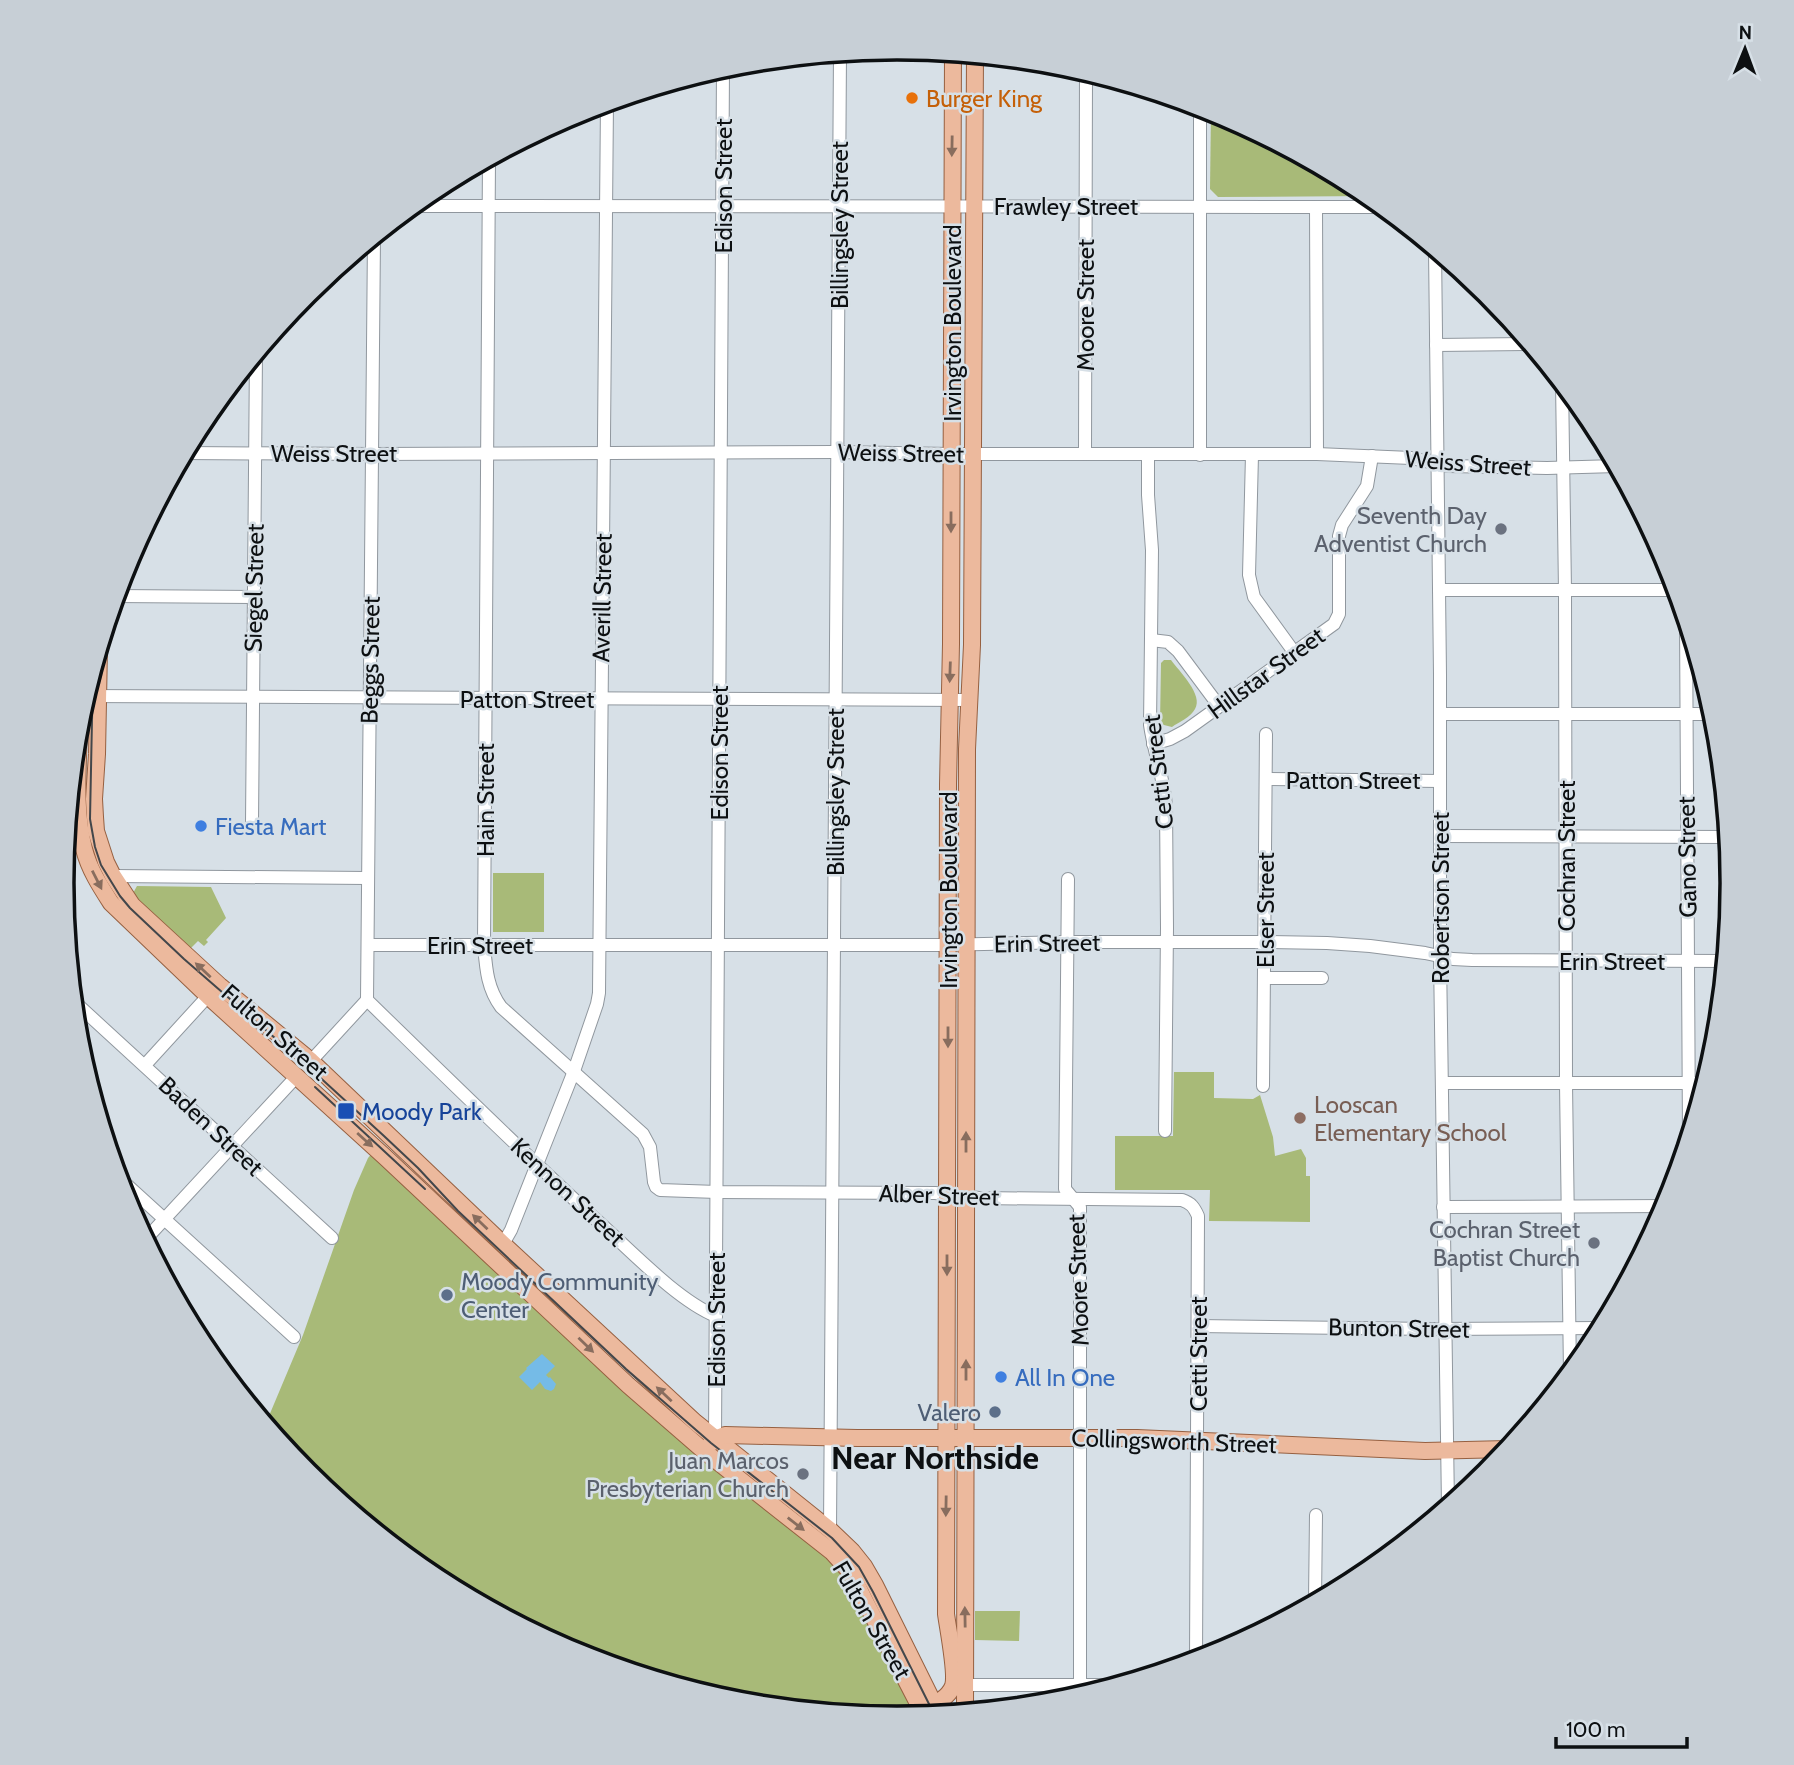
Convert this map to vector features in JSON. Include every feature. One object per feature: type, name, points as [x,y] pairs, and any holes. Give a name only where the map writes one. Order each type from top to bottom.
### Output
[{"type":"main road","name":"Irvington Boulevard","points":[[937,1705],[953,1686],[954,1673],[946,1614],[953,61]]},
{"type":"main road","name":"Irvington Boulevard","points":[[965,1702],[965,1196],[969,700],[972,645],[975,64]]},
{"type":"main road","points":[[953,80],[975,81]]},
{"type":"main road","points":[[952,332],[973,332]]},
{"type":"main road","points":[[951,567],[972,568]]},
{"type":"main road","name":"Fulton Street","points":[[93,708],[97,754],[94,799],[96,831],[113,876],[132,905],[220,986],[311,1061],[685,1413],[709,1445],[832,1552],[850,1573],[926,1705]]},
{"type":"main road","points":[[948,784],[968,784]]},
{"type":"main road","name":"Fulton Street","points":[[78,806],[85,851],[99,885],[116,909],[628,1385],[830,1530],[852,1550],[878,1591],[918,1673],[928,1705]]},
{"type":"main road","points":[[947,1069],[966,1069]]},
{"type":"main road","points":[[947,1338],[965,1338]]},
{"type":"main road","name":"Collingsworth Street","points":[[709,1445],[725,1435],[1198,1440],[1425,1451],[1493,1449]]},
{"type":"main road","points":[[946,1563],[965,1564]]},
{"type":"main road","points":[[918,1673],[930,1684],[937,1685],[947,1679],[953,1666]]},
{"type":"street","name":"Billingsley Street","points":[[830,1530],[840,61]]},
{"type":"street","name":"Edison Street","points":[[709,1445],[716,1316],[723,78]]},
{"type":"street","name":"Moore Street","points":[[1085,454],[1086,82]]},
{"type":"street","name":"Averill Street","points":[[503,1244],[574,1071],[597,1004],[600,983],[607,112]]},
{"type":"street","points":[[1200,117],[1200,455]]},
{"type":"street","name":"Hain Street","points":[[489,168],[484,945],[488,982],[500,1007],[643,1135],[650,1147],[656,1187],[660,1191],[672,1192]]},
{"type":"street","name":"Frawley Street","points":[[429,206],[1366,207]]},
{"type":"street","points":[[1316,207],[1317,454]]},
{"type":"street","name":"Beggs Street","points":[[367,1000],[374,248]]},
{"type":"street","name":"Robertson Street","points":[[1435,260],[1440,957],[1448,1494]]},
{"type":"street","points":[[1436,345],[1519,344]]},
{"type":"street","name":"Siegel Street","points":[[252,823],[256,367]]},
{"type":"street","name":"Cochran Street","points":[[1562,398],[1570,1356]]},
{"type":"street","name":"Weiss Street","points":[[195,453],[1317,454],[1411,458],[1448,466],[1607,466]]},
{"type":"street","name":"Cetti Street","points":[[1148,454],[1152,550],[1150,725],[1165,788],[1165,1131]]},
{"type":"street","points":[[1252,454],[1249,575],[1254,597],[1294,652]]},
{"type":"street","name":"Hillstar Street","points":[[1153,744],[1185,731],[1334,624],[1339,614],[1339,536],[1342,525],[1367,486],[1372,456]]},
{"type":"street","points":[[1439,590],[1665,590]]},
{"type":"street","points":[[126,596],[253,597]]},
{"type":"street","points":[[1151,640],[1168,642],[1178,651],[1219,706]]},
{"type":"street","name":"Gano Street","points":[[1686,651],[1689,1106]]},
{"type":"street","name":"Patton Street","points":[[96,696],[969,700]]},
{"type":"street","points":[[1440,714],[1702,715]]},
{"type":"street","name":"Elser Street","points":[[1264,1086],[1266,734]]},
{"type":"street","name":"Patton Street","points":[[1266,779],[1440,781]]},
{"type":"street","points":[[1440,836],[1718,837]]},
{"type":"street","points":[[113,876],[367,878]]},
{"type":"street","name":"Moore Street","points":[[1068,878],[1065,1189],[1080,1207],[1080,1684]]},
{"type":"street","name":"Erin Street","points":[[368,945],[1264,942],[1370,946],[1472,961],[1716,961]]},
{"type":"street","points":[[1264,978],[1322,978]]},
{"type":"street","points":[[145,1065],[208,996]]},
{"type":"street","points":[[311,1061],[367,1000]]},
{"type":"street","name":"Kennon Street","points":[[367,1000],[537,1166],[667,1283],[693,1304],[716,1316]]},
{"type":"street","name":"Baden Street","points":[[85,1011],[332,1238]]},
{"type":"street","points":[[152,1232],[296,1076]]},
{"type":"street","points":[[1443,1083],[1695,1084]]},
{"type":"street","name":"Alber Street","points":[[672,1192],[833,1192],[1182,1200],[1190,1203],[1198,1216]]},
{"type":"street","points":[[136,1193],[294,1337]]},
{"type":"street","points":[[1443,1207],[1653,1206]]},
{"type":"street","name":"Cetti Street","points":[[1196,1649],[1198,1216]]},
{"type":"street","name":"Bunton Street","points":[[1198,1326],[1588,1328]]},
{"type":"street","points":[[1315,1591],[1316,1515]]},
{"type":"street","points":[[964,1685],[1078,1685]]},
{"type":"green space","points":[[1211,122],[1261,144],[1351,196],[1218,197],[1210,189]]},
{"type":"green space","points":[[1171,660],[1189,683],[1197,703],[1188,717],[1172,727],[1160,724],[1161,663]]},
{"type":"green space","points":[[493,873],[544,873],[544,932],[493,932]]},
{"type":"green space","points":[[137,886],[211,887],[226,918],[206,940],[208,942],[204,946],[198,941],[190,949],[132,895]]},
{"type":"green space","points":[[1174,1072],[1214,1072],[1214,1098],[1253,1099],[1260,1095],[1273,1137],[1275,1156],[1301,1149],[1306,1158],[1306,1176],[1310,1176],[1310,1222],[1209,1221],[1210,1190],[1115,1190],[1115,1136],[1173,1136]]},
{"type":"green space","name":"Moody Park","points":[[374,1151],[839,1564],[915,1705],[843,1704],[736,1690],[632,1662],[582,1643],[533,1621],[440,1567],[354,1501],[315,1464],[269,1415],[303,1335],[354,1190],[368,1158]]},
{"type":"green space","points":[[975,1611],[1020,1611],[1019,1641],[975,1640]]},
{"type":"water","points":[[542,1354],[555,1366],[546,1375],[556,1384],[551,1391],[545,1389],[540,1382],[532,1390],[519,1377]]},
{"type":"tram line","points":[[92,713],[90,819],[95,847],[101,865],[130,908],[384,1136],[458,1211],[626,1369],[711,1443],[832,1538],[859,1567],[929,1705]]},
{"type":"tram line","points":[[315,1087],[425,1189]]},
{"type":"place","name":"Burger King","points":[[912,98]]},
{"type":"place","name":"Seventh Day Adventist Church","points":[[1501,529]]},
{"type":"place","name":"Fiesta Mart","points":[[201,826]]},
{"type":"place","name":"Moody Park","points":[[346,1111]]},
{"type":"place","name":"Looscan Elementary School","points":[[1300,1118]]},
{"type":"place","name":"Cochran Street Baptist Church","points":[[1594,1243]]},
{"type":"place","name":"Moody Community Center","points":[[447,1295]]},
{"type":"place","name":"All In One","points":[[1001,1377]]},
{"type":"place","name":"Valero","points":[[995,1412]]},
{"type":"place","name":"Juan Marcos Presbyterian Church","points":[[803,1474]]},
{"type":"district","name":"Near Northside","points":[[935,1457]]}]
